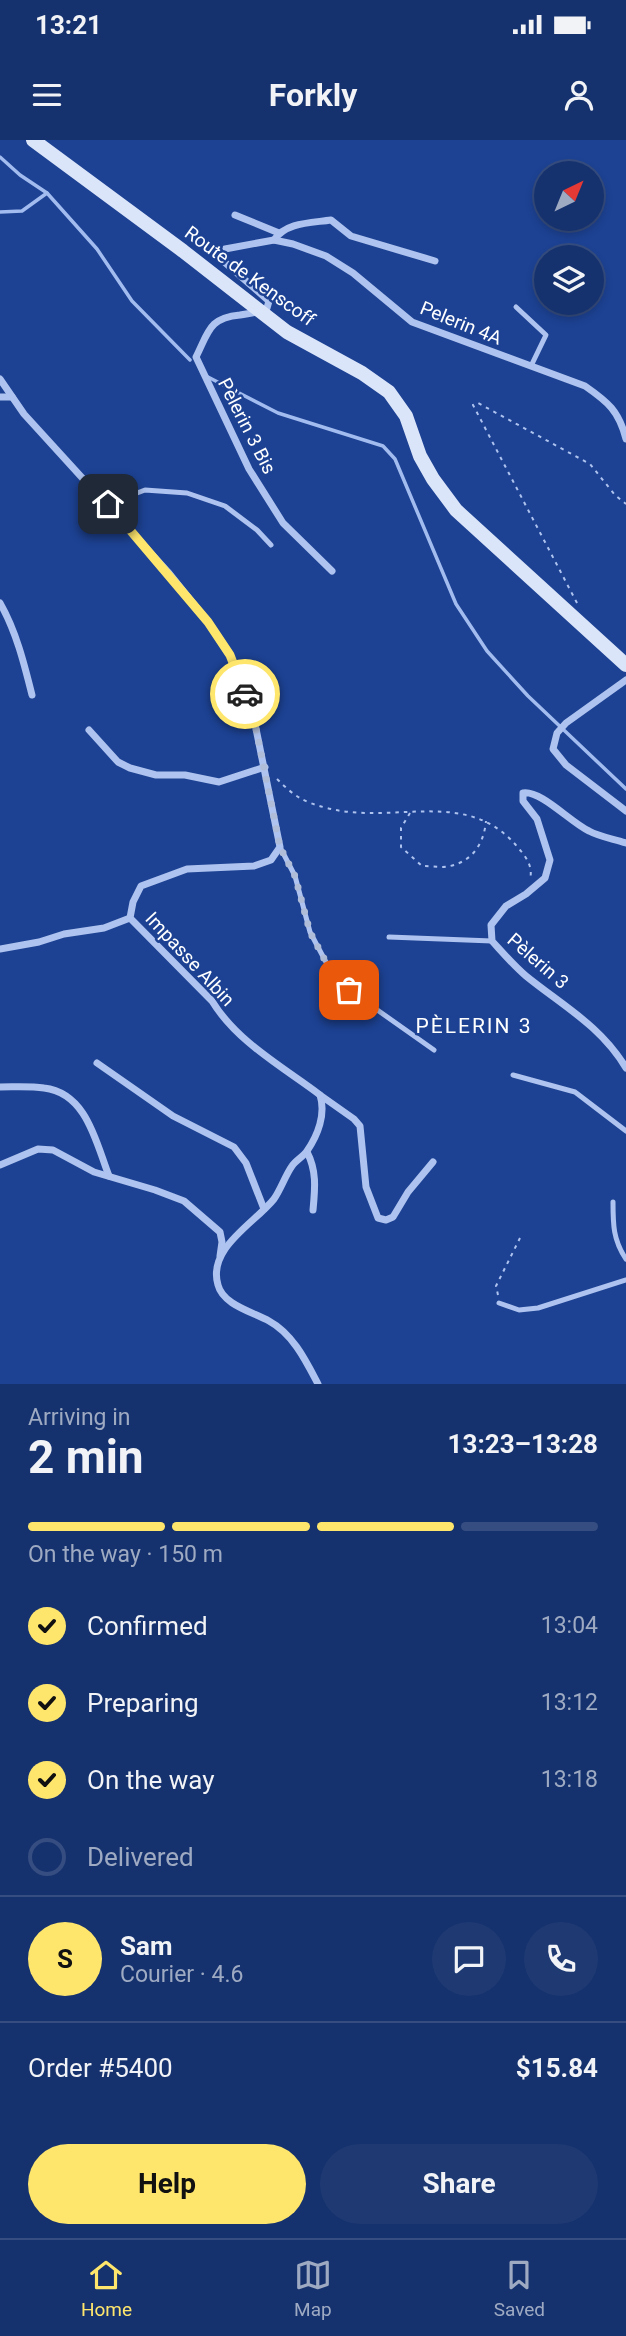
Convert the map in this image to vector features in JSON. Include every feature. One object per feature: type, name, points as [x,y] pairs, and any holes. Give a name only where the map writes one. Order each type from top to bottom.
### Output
[{"type":"main road","name":"Route de Kenscoff","points":[[33,140],[183,251],[260,312],[287,331],[389,391],[406,416],[420,456],[433,480],[456,510],[626,665]]},
{"type":"street","points":[[235,215],[279,233]]},
{"type":"street","points":[[260,312],[267,308],[269,301],[220,256],[225,249],[274,240],[279,233],[298,225],[331,220],[351,236],[435,261]]},
{"type":"street","name":"Pelerin 4A","points":[[274,240],[326,256],[353,273],[412,322],[585,386],[610,404],[622,424],[626,439]]},
{"type":"street","name":"Pèlerin 3 Bis","points":[[260,312],[224,316],[211,326],[196,357],[249,469],[283,523],[332,571]]},
{"type":"street","points":[[0,379],[24,414],[176,582],[230,655],[253,714],[280,847]]},
{"type":"street","points":[[0,397],[12,397]]},
{"type":"street","points":[[0,603],[9,618],[23,658],[32,695]]},
{"type":"street","points":[[626,680],[566,723],[557,733],[552,749],[566,765],[626,811]]},
{"type":"street","points":[[89,730],[118,762],[156,775],[185,775],[219,782],[265,767]]},
{"type":"street","name":"Pèlerin 3","points":[[626,843],[590,832],[539,795],[523,793],[523,801],[537,818],[550,860],[545,878],[506,906],[491,926],[492,941],[525,975],[584,1018],[618,1053],[626,1068]]},
{"type":"street","name":"Impasse Albin","points":[[280,847],[271,860],[254,866],[187,869],[141,886],[133,902],[130,918],[212,1001],[221,1016],[237,1032],[360,1126],[366,1187],[373,1212],[378,1218],[386,1220],[393,1217],[408,1192],[433,1162]]},
{"type":"street","points":[[0,949],[104,928],[130,918]]},
{"type":"street","points":[[97,1063],[173,1116],[233,1147],[246,1163],[264,1209]]},
{"type":"street","points":[[0,1087],[47,1088],[67,1095],[76,1102],[88,1122],[109,1177]]},
{"type":"street","points":[[220,1256],[274,1198],[292,1166],[307,1152],[323,1114],[320,1095]]},
{"type":"street","points":[[0,1165],[38,1149],[53,1150],[94,1172],[184,1201],[220,1232],[222,1242],[217,1274],[222,1294],[246,1311],[270,1322],[288,1336],[318,1384]]},
{"type":"street","points":[[307,1152],[313,1163],[316,1179],[313,1210]]},
{"type":"lane","points":[[516,307],[546,335],[531,366]]},
{"type":"lane","points":[[108,504],[145,490],[187,493],[225,506],[257,530],[271,545]]},
{"type":"lane","points":[[280,847],[295,876],[310,932],[327,964],[349,990],[434,1050]]},
{"type":"lane","points":[[389,937],[492,941]]},
{"type":"lane","points":[[513,1075],[575,1092],[626,1131]]},
{"type":"lane","points":[[613,1202],[613,1230],[617,1246],[626,1259]]},
{"type":"lane","points":[[499,1303],[519,1310],[538,1308],[626,1280]]},
{"type":"path","points":[[581,611],[473,405],[478,404],[498,413],[590,464],[626,505]]},
{"type":"path","points":[[265,767],[295,797],[328,809],[377,814],[460,812],[486,821],[508,835],[525,857],[532,872],[526,894]]},
{"type":"path","points":[[411,812],[401,828],[401,847],[422,866],[450,866],[474,855],[485,833],[486,821]]},
{"type":"path","points":[[499,1303],[496,1286],[520,1238]]},
{"type":"waterway","points":[[0,157],[20,175],[47,193],[97,249],[132,301],[190,360]]},
{"type":"waterway","points":[[0,212],[22,211],[47,193]]},
{"type":"waterway","points":[[206,376],[278,413],[383,446],[395,459],[456,604],[487,651],[528,696],[626,789]]},
{"type":"way so far","points":[[245,694],[253,714],[280,847],[295,876],[310,932],[327,964],[349,990]]},
{"type":"district","name":"PÈLERIN 3","points":[[474,1026]]},
{"type":"route","points":[[108,504],[208,622],[230,655],[245,694]]}]
